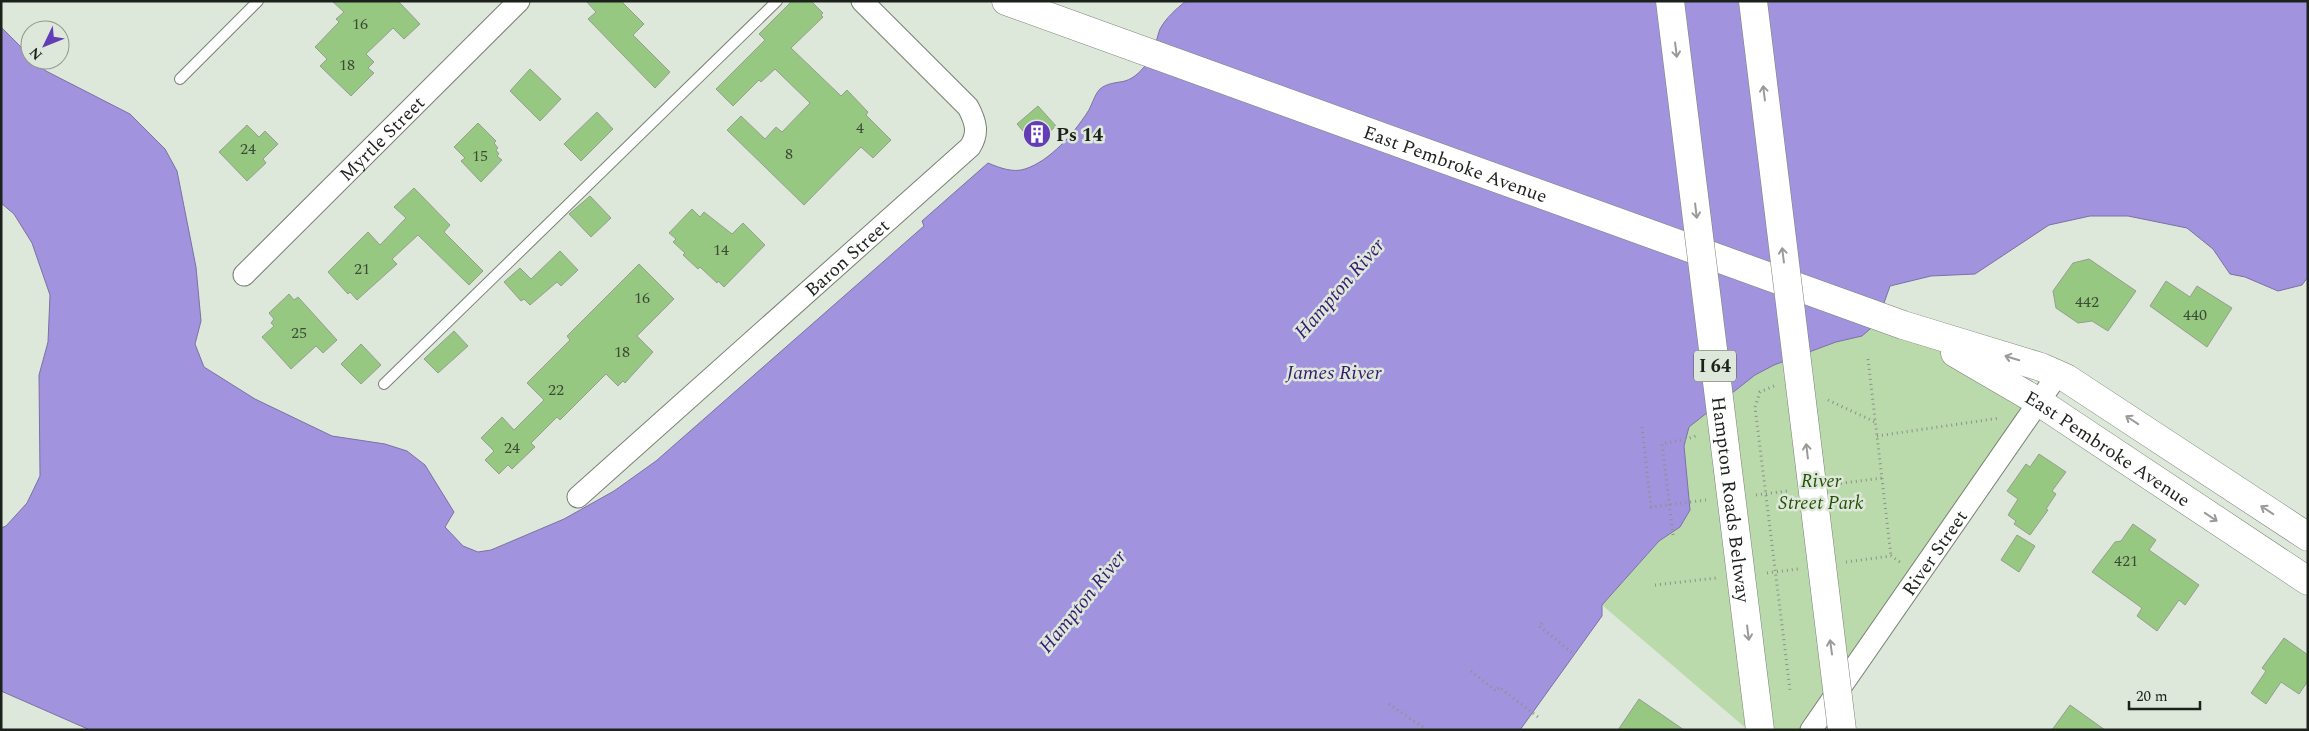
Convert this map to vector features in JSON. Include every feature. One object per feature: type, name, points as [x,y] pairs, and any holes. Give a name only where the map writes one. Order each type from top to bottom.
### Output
[{"type":"main road","name":"East Pembroke Avenue","points":[[1006,1],[1903,325],[2041,367],[2058,374],[2090,393],[2308,537]]},
{"type":"main road","name":"Hampton Roads Beltway","points":[[1670,1],[1760,730]]},
{"type":"main road","points":[[1753,1],[1842,730]]},
{"type":"main road","name":"East Pembroke Avenue","points":[[1903,325],[2005,380],[2040,402],[2308,581]]},
{"type":"street","name":"Myrtle Street","points":[[244,275],[519,1]]},
{"type":"street","name":"Baron Street","points":[[578,496],[970,147],[975,140],[977,130],[974,118],[968,108],[862,1]]},
{"type":"street","name":"River Street","points":[[1811,730],[2058,374]]},
{"type":"lane","points":[[180,79],[258,1]]},
{"type":"lane","points":[[384,384],[777,1]]},
{"type":"path","points":[[1868,359],[1891,556]]},
{"type":"path","points":[[1777,386],[1766,387],[1760,392],[1755,408],[1790,690]]},
{"type":"path","points":[[1826,399],[1875,422]]},
{"type":"path","points":[[1877,436],[2003,418]]},
{"type":"path","points":[[1642,427],[1651,507],[1696,501]]},
{"type":"path","points":[[1673,535],[1662,444],[1694,438]]},
{"type":"path","points":[[1542,622],[1539,626],[1574,654]]},
{"type":"path","points":[[1471,671],[1496,691],[1499,687],[1538,717]]},
{"type":"path","points":[[1389,704],[1427,730]]},
{"type":"green space","name":"River Street Park","points":[[1877,323],[1935,345],[2041,401],[1817,730],[1748,730],[1602,605],[1659,541],[1680,527],[1690,510],[1684,446],[1689,427],[1755,375],[1774,365],[1836,342],[1862,336]]},
{"type":"water","name":"James River","points":[[1186,1],[2308,1],[2308,277],[2302,285],[2278,291],[2245,277],[2230,274],[2213,249],[2187,228],[2128,216],[2090,216],[2049,225],[1975,274],[1931,276],[1890,286],[1877,323],[1862,336],[1836,342],[1774,365],[1755,375],[1689,427],[1684,446],[1690,510],[1680,527],[1659,541],[1602,605],[1602,616],[1520,730],[90,730],[1,691],[1,528],[6,526],[27,503],[40,476],[39,375],[48,342],[50,295],[32,243],[14,214],[1,203],[1,27],[20,46],[20,70],[45,70],[130,114],[165,149],[177,171],[196,267],[201,321],[195,344],[204,367],[255,399],[332,436],[385,444],[407,451],[425,465],[454,512],[445,527],[463,546],[478,552],[491,550],[564,519],[614,491],[656,461],[924,226],[922,221],[988,163],[1006,169],[1020,170],[1034,165],[1052,153],[1082,121],[1100,89],[1109,84],[1129,80],[1143,68],[1152,54],[1162,25]]},
{"type":"building","points":[[332,1],[398,1],[420,24],[404,39],[393,28],[366,54],[374,62],[368,68],[374,73],[351,96],[320,66],[327,59],[315,47],[339,22],[336,19],[344,12]]},
{"type":"building","points":[[586,1],[621,1],[644,24],[633,35],[670,72],[655,88],[588,19],[596,12]]},
{"type":"building","points":[[792,1],[811,1],[823,13],[821,15],[823,17],[791,48],[841,96],[847,90],[868,112],[866,115],[891,140],[873,158],[861,147],[804,205],[727,130],[741,116],[765,139],[776,127],[782,132],[810,103],[775,69],[761,82],[759,80],[733,106],[716,89],[765,40],[759,34]]},
{"type":"building","points":[[530,69],[561,99],[540,121],[510,91]]},
{"type":"building","name":"Ps 14","points":[[1038,106],[1056,126],[1035,145],[1017,124]]},
{"type":"building","points":[[597,112],[613,129],[581,161],[564,144]]},
{"type":"building","points":[[478,123],[496,141],[494,143],[498,148],[496,150],[499,154],[497,156],[502,160],[481,182],[461,161],[465,158],[454,147]]},
{"type":"building","points":[[247,125],[259,137],[265,131],[278,144],[263,159],[266,163],[247,181],[219,152]]},
{"type":"building","points":[[414,188],[450,225],[444,232],[483,271],[469,285],[418,235],[392,259],[397,264],[357,300],[350,292],[348,294],[328,272],[368,232],[380,245],[406,218],[394,207]]},
{"type":"building","points":[[590,196],[611,218],[591,237],[569,214]]},
{"type":"building","points":[[692,209],[700,217],[704,212],[732,234],[743,223],[765,245],[724,287],[700,267],[698,269],[683,255],[685,253],[673,242],[676,239],[669,233]]},
{"type":"building","points":[[560,251],[578,270],[561,286],[557,282],[530,305],[524,299],[521,301],[504,282],[520,268],[531,279]]},
{"type":"building","points":[[2089,259],[2136,291],[2108,331],[2092,321],[2078,323],[2056,308],[2053,291],[2073,263]]},
{"type":"building","points":[[639,264],[674,299],[637,336],[653,352],[625,383],[623,381],[618,386],[606,374],[560,420],[557,417],[531,443],[535,447],[512,469],[508,465],[499,474],[485,460],[494,451],[481,438],[502,417],[514,430],[544,400],[527,383],[570,340],[567,336]]},
{"type":"building","points":[[2166,281],[2190,297],[2197,286],[2232,308],[2207,347],[2150,306]]},
{"type":"building","points":[[289,294],[294,300],[298,297],[337,340],[323,353],[316,346],[291,369],[262,337],[274,326],[271,323],[274,319],[269,313]]},
{"type":"building","points":[[454,331],[468,346],[438,373],[424,359]]},
{"type":"building","points":[[361,344],[381,365],[361,384],[341,364]]},
{"type":"building","points":[[2039,454],[2066,472],[2052,491],[2056,494],[2046,509],[2048,510],[2030,535],[2014,524],[2016,521],[2008,515],[2018,499],[2007,491],[2026,464],[2030,467]]},
{"type":"building","points":[[2133,524],[2156,540],[2149,550],[2199,585],[2185,605],[2179,600],[2157,631],[2137,616],[2142,608],[2092,572],[2115,542],[2121,541]]},
{"type":"building","points":[[2017,535],[2035,546],[2019,572],[2001,560]]},
{"type":"building","points":[[2284,638],[2308,655],[2308,681],[2299,694],[2281,682],[2266,704],[2251,693],[2266,671],[2262,668]]},
{"type":"building","points":[[1639,699],[1684,730],[1618,730]]},
{"type":"building","points":[[2070,705],[2105,730],[2052,730]]},
{"type":"place","name":"Ps 14","points":[[1037,134]]},
{"type":"water label","name":"Hampton River","points":[[1339,288]]},
{"type":"water label","name":"Hampton River","points":[[1082,601]]}]
